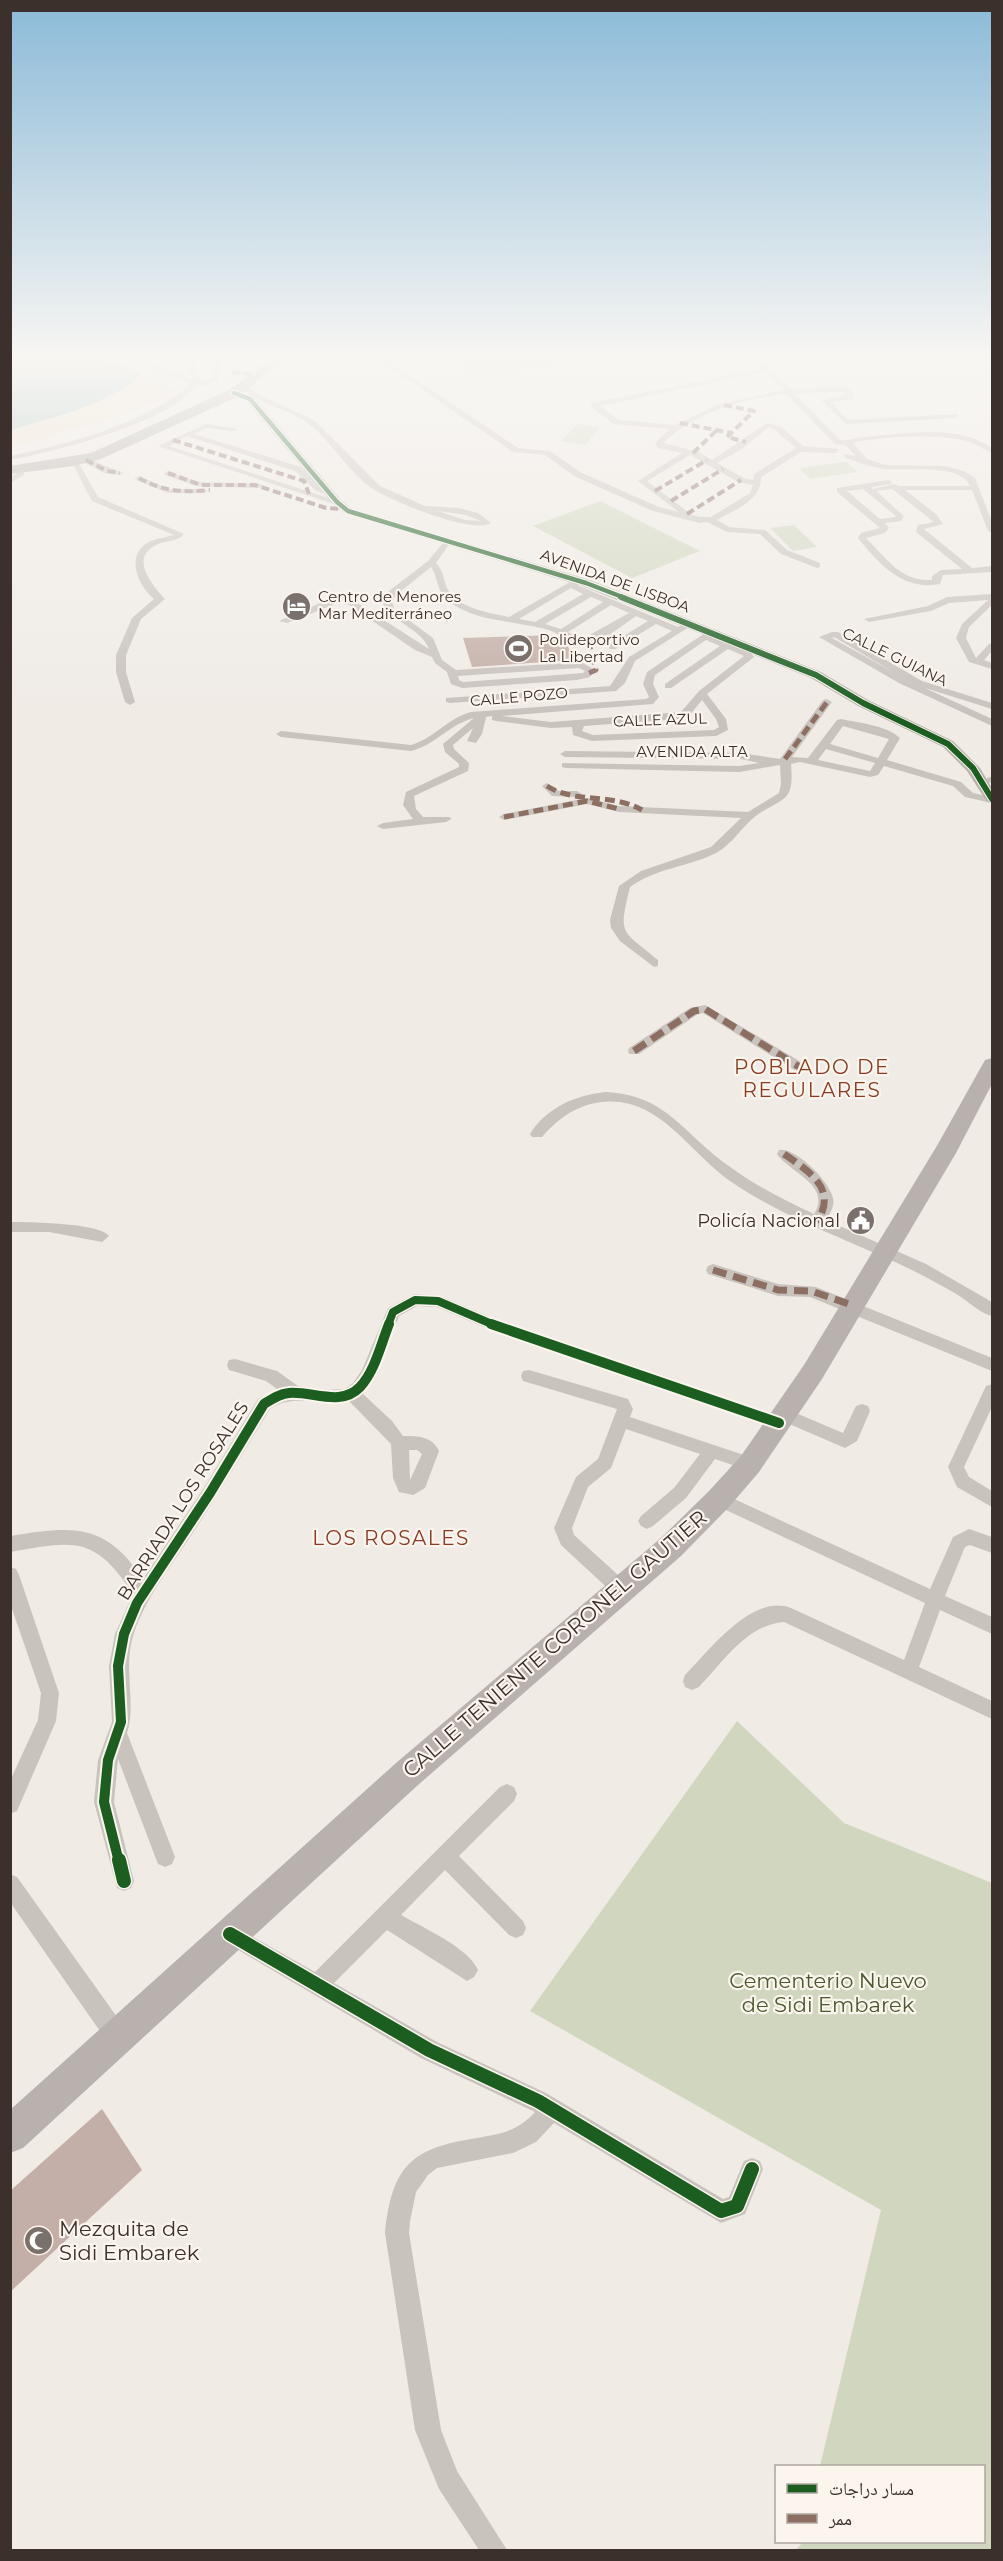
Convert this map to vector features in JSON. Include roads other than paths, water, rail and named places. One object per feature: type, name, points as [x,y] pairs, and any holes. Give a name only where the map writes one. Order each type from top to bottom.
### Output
[{"type":"main road","name":"CALLE TENIENTE CORONEL GAUTIER","points":[[10,2135],[119,2039],[230,1934],[406,1774],[671,1547],[719,1499],[750,1464],[781,1419],[948,1147],[993,1065]]},
{"type":"street","points":[[84,476],[88,489],[95,499],[180,534],[148,546],[141,555],[139,567],[148,589],[160,600],[137,618],[121,655],[121,672],[130,702]]},
{"type":"street","points":[[175,476],[201,485],[255,485],[326,508],[338,502]]},
{"type":"street","points":[[252,476],[338,502]]},
{"type":"street","points":[[305,476],[338,502]]},
{"type":"street","points":[[315,476],[338,502]]},
{"type":"street","points":[[363,476],[372,485],[426,508],[474,524],[487,523],[483,519],[463,512],[426,508]]},
{"type":"street","points":[[580,476],[650,508],[710,520],[727,529],[762,532],[784,552],[817,565]]},
{"type":"street","points":[[651,476],[642,481],[690,517]]},
{"type":"street","points":[[734,476],[744,481],[755,483]]},
{"type":"street","points":[[710,520],[753,495],[757,489],[755,483],[759,476]]},
{"type":"street","points":[[881,476],[939,521],[939,524],[918,529],[969,571]]},
{"type":"street","points":[[967,476],[975,488],[993,531]]},
{"type":"street","points":[[139,478],[154,487],[178,492],[255,485]]},
{"type":"street","points":[[975,488],[904,489],[891,484],[840,490],[885,530],[864,535],[862,538],[906,581],[921,584],[933,583],[938,581],[938,574],[993,569]]},
{"type":"street","points":[[866,488],[900,516],[898,519],[878,522]]},
{"type":"street","name":"AVENIDA DE LISBOA","points":[[338,502],[574,583],[684,627],[816,675],[864,703],[941,740],[988,780],[993,800]]},
{"type":"street","points":[[448,540],[431,563],[392,593],[387,602],[391,611],[430,640],[438,661],[453,674],[454,682],[459,684],[491,683],[577,677],[589,673],[590,668],[581,665],[453,674]]},
{"type":"street","points":[[431,563],[438,569],[449,598],[477,610],[562,632],[578,641],[591,639],[636,612]]},
{"type":"street","points":[[512,619],[574,583],[611,602],[656,620],[684,627]]},
{"type":"street","points":[[536,625],[591,593]]},
{"type":"street","points":[[284,621],[337,599],[345,598],[418,648],[436,655]]},
{"type":"street","points":[[869,619],[931,608],[947,600],[993,599]]},
{"type":"street","points":[[993,599],[961,634],[975,661],[993,666]]},
{"type":"street","points":[[562,632],[611,602]]},
{"type":"street","points":[[612,647],[656,620]]},
{"type":"street","points":[[450,700],[613,689],[621,682],[625,667],[635,657],[684,627]]},
{"type":"street","points":[[702,693],[749,657],[748,654],[708,634]]},
{"type":"street","name":"CALLE POZO","points":[[281,734],[411,748],[425,744],[461,718],[649,702],[654,697],[648,684],[648,676],[708,634]]},
{"type":"street","name":"CALLE GUIANA","points":[[993,706],[919,683],[879,662],[835,634],[824,637],[902,681],[993,723]]},
{"type":"street","points":[[668,686],[727,645]]},
{"type":"street","points":[[975,661],[993,646]]},
{"type":"street","points":[[879,662],[891,657]]},
{"type":"street","name":"CALLE AZUL","points":[[702,693],[721,719],[724,728],[716,733],[592,738],[577,733],[576,728],[580,724],[675,717],[685,714],[702,693]]},
{"type":"street","points":[[654,963],[624,938],[617,928],[616,920],[625,885],[654,870],[715,849],[728,840],[750,815],[785,794],[788,787],[785,759],[827,702]]},
{"type":"street","points":[[482,715],[522,723],[580,724]]},
{"type":"street","points":[[472,741],[478,731],[482,715]]},
{"type":"street","points":[[423,822],[410,809],[407,798],[411,792],[464,769],[464,763],[449,750],[448,744],[482,715]]},
{"type":"street","points":[[813,760],[842,722],[893,736],[894,741],[880,762]]},
{"type":"street","points":[[823,746],[957,784],[969,795],[993,800]]},
{"type":"street","points":[[565,754],[741,756],[771,762]]},
{"type":"street","name":"AVENIDA ALTA","points":[[566,765],[739,769],[754,768],[785,759],[813,760],[870,774],[874,773],[880,762]]},
{"type":"street","points":[[546,786],[560,795],[614,797],[642,810]]},
{"type":"street","points":[[504,817],[587,801],[642,810],[750,815]]},
{"type":"street","points":[[383,826],[446,819]]},
{"type":"street","points":[[634,1052],[694,1011],[705,1009],[801,1068]]},
{"type":"street","points":[[537,1134],[556,1115],[580,1100],[602,1096],[632,1100],[661,1113],[697,1148],[738,1179],[778,1204],[950,1282],[993,1310]]},
{"type":"street","points":[[784,1154],[812,1174],[824,1195],[826,1206],[817,1222]]},
{"type":"street","points":[[10,1227],[49,1227],[102,1236]]},
{"type":"street","points":[[713,1270],[778,1290],[811,1291],[852,1305],[993,1365]]},
{"type":"street","points":[[235,1365],[271,1376],[292,1391],[337,1398],[352,1394],[364,1383],[393,1312],[406,1303],[430,1299],[496,1326],[845,1441],[851,1436],[862,1411]]},
{"type":"street","points":[[529,1376],[622,1404],[625,1409],[605,1463],[582,1482],[563,1528],[567,1540],[622,1590]]},
{"type":"street","name":"BARRIADA LOS ROSALES","points":[[124,1881],[104,1802],[108,1760],[118,1734],[123,1710],[119,1682],[120,1650],[129,1618],[210,1493],[260,1409],[276,1395],[292,1391]]},
{"type":"street","points":[[993,1391],[956,1467],[963,1482],[993,1500]]},
{"type":"street","points":[[352,1394],[399,1443]]},
{"type":"street","points":[[621,1421],[750,1464]]},
{"type":"street","points":[[647,1521],[686,1486],[712,1451]]},
{"type":"street","points":[[719,1499],[993,1626]]},
{"type":"street","points":[[10,1544],[61,1537],[95,1543],[113,1554],[143,1594]]},
{"type":"street","points":[[909,1670],[934,1599],[961,1540],[969,1537],[993,1545]]},
{"type":"street","points":[[10,1575],[51,1693],[47,1721],[10,1803]]},
{"type":"street","points":[[692,1681],[752,1621],[775,1613],[795,1616],[993,1710]]},
{"type":"street","points":[[118,1734],[165,1857]]},
{"type":"street","points":[[316,1986],[507,1794]]},
{"type":"street","points":[[445,1856],[516,1928]]},
{"type":"street","points":[[10,1884],[119,2039]]},
{"type":"street","points":[[385,1917],[435,1946],[466,1970]]},
{"type":"street","points":[[230,1934],[429,2050],[551,2109],[721,2211],[737,2206],[752,2169]]},
{"type":"street","points":[[494,2550],[446,2481],[428,2430],[397,2233],[399,2207],[411,2179],[430,2161],[440,2155],[502,2146],[518,2140],[531,2132],[551,2109]]},
{"type":"place","name":"Centro de Menores Mar Mediterráneo","points":[[297,606]]},
{"type":"place","name":"Polideportivo La Libertad","points":[[518,649]]},
{"type":"place","name":"Policía Nacional","points":[[861,1221]]},
{"type":"place","name":"Mezquita de Sidi Embarek","points":[[38,2241]]},
{"type":"district","name":"POBLADO DE REGULARES","points":[[812,1078]]},
{"type":"district","name":"LOS ROSALES","points":[[391,1538]]},
{"type":"park label","name":"Cementerio Nuevo de Sidi Embarek","points":[[828,1993]]}]
